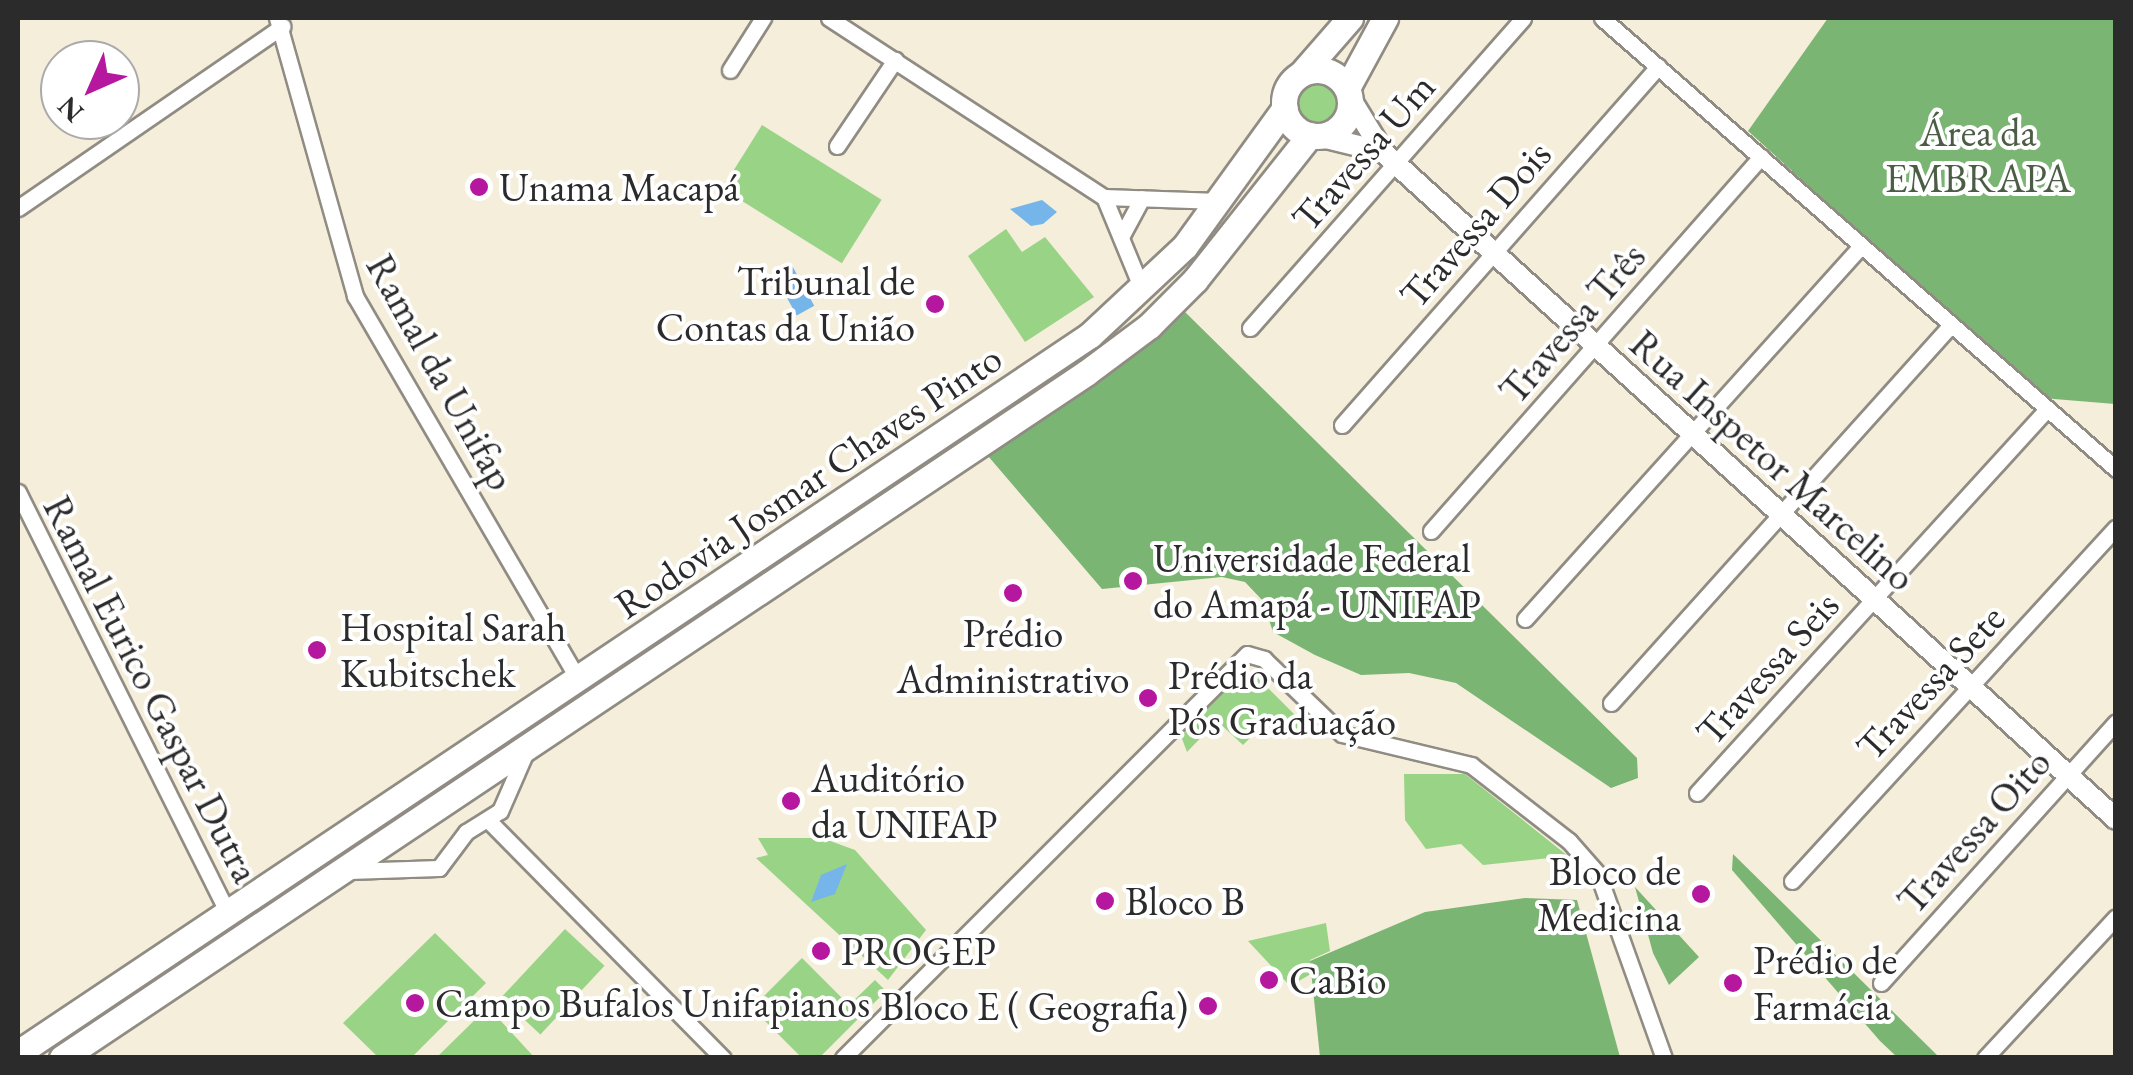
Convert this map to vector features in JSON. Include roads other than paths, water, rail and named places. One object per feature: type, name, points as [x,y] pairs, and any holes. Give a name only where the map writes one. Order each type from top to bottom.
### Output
[{"type":"main road","name":"Rodovia Josmar Chaves Pinto","points":[[18,1054],[1090,335],[1142,289],[1219,201],[1285,108],[1288,88],[1350,18]]},
{"type":"main road","name":"Rodovia Josmar Chaves Pinto","points":[[62,1058],[927,483],[1149,326],[1234,235],[1314,135],[1343,124],[1348,93],[1385,18]]},
{"type":"main road","points":[[1302,74],[1331,73],[1348,93]]},
{"type":"main road","points":[[1285,108],[1293,125],[1314,135]]},
{"type":"street","points":[[730,70],[763,18]]},
{"type":"street","points":[[829,18],[1104,197],[1219,201]]},
{"type":"street","name":"Travessa Um","points":[[1250,328],[1390,159],[1523,18]]},
{"type":"street","points":[[1602,18],[2116,469]]},
{"type":"street","points":[[18,208],[280,22]]},
{"type":"street","name":"Ramal da Unifap","points":[[280,22],[355,296],[579,681]]},
{"type":"street","points":[[837,146],[895,60]]},
{"type":"street","name":"Travessa Dois","points":[[1342,425],[1658,66]]},
{"type":"street","name":"Rua Inspetor Marcelino","points":[[1348,93],[1390,159],[2116,819]]},
{"type":"street","name":"Rua Inspetor Marcelino","points":[[1314,135],[1390,159]]},
{"type":"street","name":"Travessa Três","points":[[1432,531],[1761,157]]},
{"type":"street","points":[[1104,197],[1142,289]]},
{"type":"street","points":[[1120,237],[1142,198]]},
{"type":"street","points":[[1525,619],[1861,246]]},
{"type":"street","points":[[1611,702],[1950,326]]},
{"type":"street","name":"Travessa Seis","points":[[1697,793],[2047,409]]},
{"type":"street","name":"Ramal Eurico Gaspar Dutra","points":[[18,492],[229,915]]},
{"type":"street","name":"Travessa Sete","points":[[1792,881],[2116,528]]},
{"type":"street","points":[[844,1058],[1248,654],[1264,659],[1342,734],[1471,765],[1569,841],[1598,874],[1664,1058]]},
{"type":"street","name":"Travessa Oito","points":[[1880,983],[2116,722]]},
{"type":"street","points":[[340,872],[439,868],[466,832],[489,821],[511,795],[528,747]]},
{"type":"street","points":[[489,821],[723,1058]]},
{"type":"street","points":[[1985,1058],[2116,916]]},
{"type":"water","points":[[1042,200],[1057,212],[1043,224],[1031,226],[1010,209]]},
{"type":"water","points":[[790,262],[814,306],[797,315],[773,272]]},
{"type":"water","points":[[847,864],[835,894],[811,902],[821,875]]},
{"type":"place","name":"Unama Macapá","points":[[479,187]]},
{"type":"place","name":"Tribunal de Contas da União","points":[[935,304]]},
{"type":"place","name":"Universidade Federal do Amapá - UNIFAP","points":[[1133,581]]},
{"type":"place","name":"Prédio Administrativo","points":[[1013,593]]},
{"type":"place","name":"Hospital Sarah Kubitschek","points":[[317,650]]},
{"type":"place","name":"Prédio da Pós Graduação","points":[[1148,698]]},
{"type":"place","name":"Auditório da UNIFAP","points":[[791,801]]},
{"type":"place","name":"Bloco de Medicina","points":[[1701,894]]},
{"type":"place","name":"Bloco B","points":[[1105,901]]},
{"type":"place","name":"PROGEP","points":[[821,951]]},
{"type":"place","name":"CaBio","points":[[1269,980]]},
{"type":"place","name":"Prédio de Farmácia","points":[[1733,983]]},
{"type":"place","name":"Campo Bufalos Unifapianos","points":[[415,1003]]},
{"type":"place","name":"Bloco E ( Geografia)","points":[[1208,1006]]},
{"type":"park label","name":"Área da EMBRAPA","points":[[1978,155]]}]
